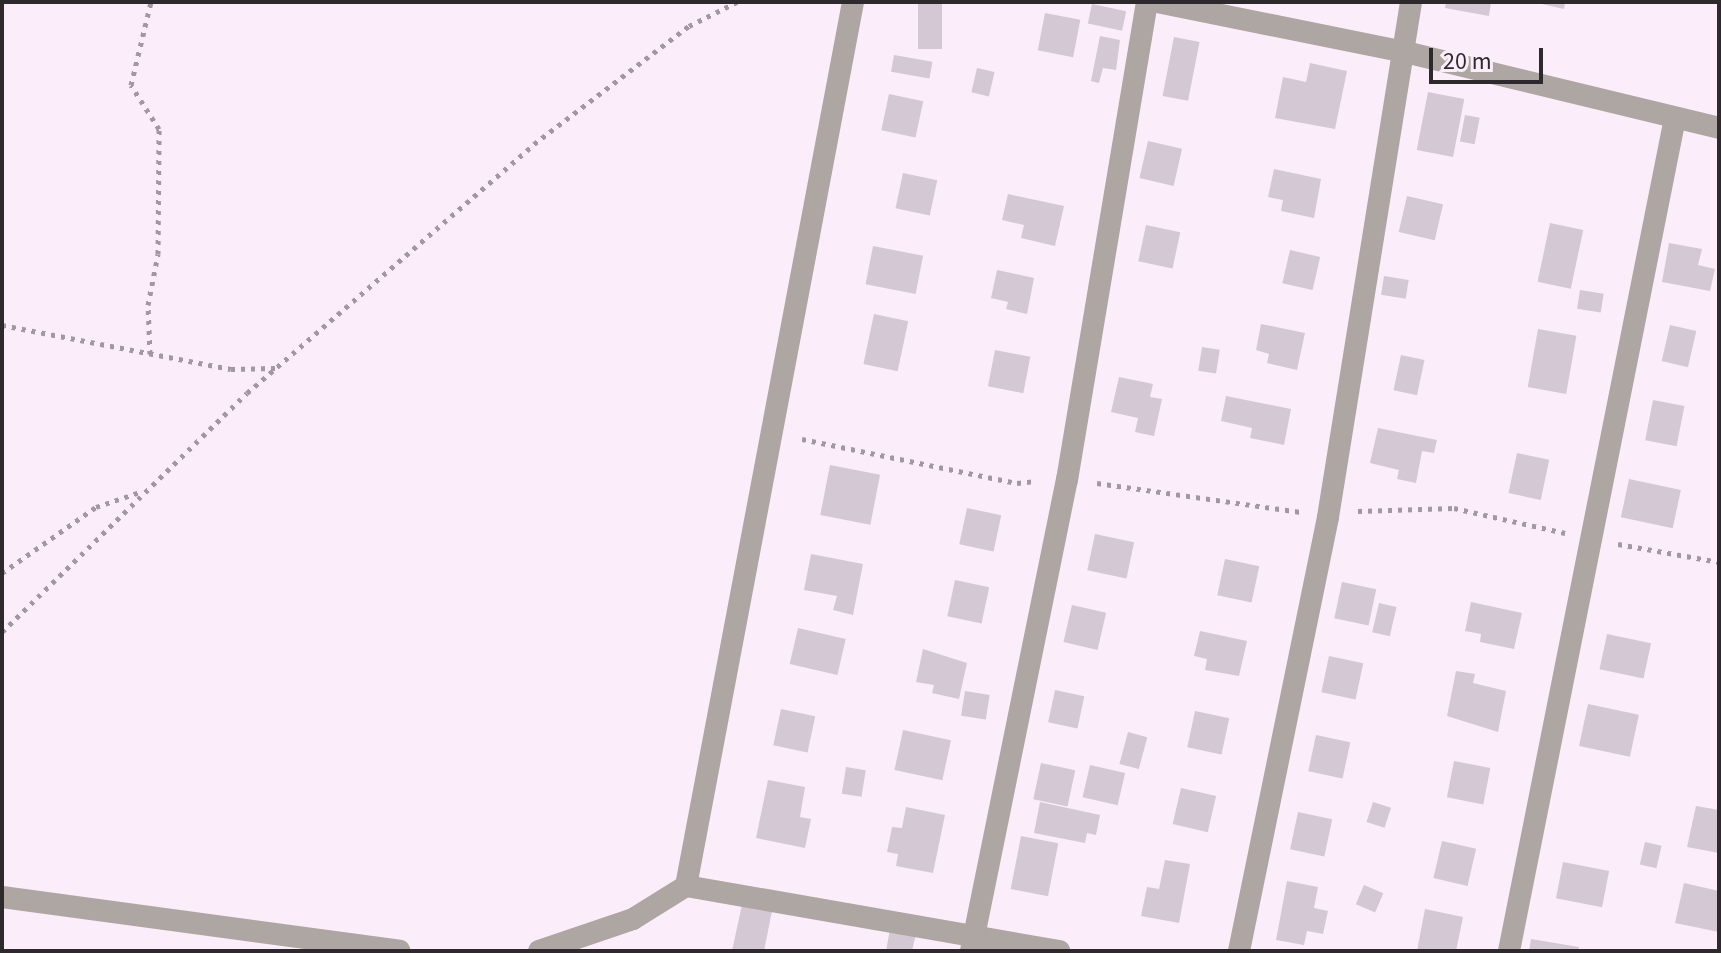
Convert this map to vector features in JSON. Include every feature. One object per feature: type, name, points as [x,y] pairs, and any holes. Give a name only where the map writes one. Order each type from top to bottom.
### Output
[{"type":"street","points":[[686,886],[853,2]]},
{"type":"street","points":[[973,942],[1067,480],[1147,2]]},
{"type":"street","points":[[1157,2],[1401,51],[1719,128]]},
{"type":"street","points":[[1239,951],[1328,517],[1411,2]]},
{"type":"street","points":[[1509,951],[1675,118]]},
{"type":"street","points":[[539,951],[633,919],[686,886],[973,942],[1059,951]]},
{"type":"street","points":[[2,897],[399,951]]},
{"type":"path","points":[[150,354],[148,305],[158,254],[159,129],[131,85],[151,2]]},
{"type":"path","points":[[2,632],[141,491],[276,368],[534,144],[689,26],[737,2]]},
{"type":"path","points":[[2,325],[231,369],[276,368]]},
{"type":"path","points":[[770,432],[1017,483],[1067,480],[1190,493],[1328,517],[1386,506],[1454,508],[1590,539],[1719,562]]},
{"type":"path","points":[[2,573],[96,507],[141,491]]},
{"type":"building","points":[[918,2],[942,2],[942,49],[918,49]]},
{"type":"building","points":[[1446,2],[1491,2],[1489,16],[1445,8]]},
{"type":"building","points":[[1533,2],[1565,2],[1564,9]]},
{"type":"building","points":[[1092,4],[1126,11],[1122,31],[1088,24]]},
{"type":"building","points":[[1045,13],[1080,20],[1073,57],[1038,50]]},
{"type":"building","points":[[1100,36],[1120,40],[1116,70],[1103,68],[1099,83],[1091,81]]},
{"type":"building","points":[[1174,37],[1200,42],[1188,101],[1163,96]]},
{"type":"building","points":[[894,55],[932,62],[929,79],[891,72]]},
{"type":"building","points":[[1310,63],[1347,71],[1335,129],[1275,118],[1283,77],[1306,82]]},
{"type":"building","points":[[977,68],[995,72],[989,96],[971,92]]},
{"type":"building","points":[[1428,92],[1464,99],[1453,157],[1417,150]]},
{"type":"building","points":[[889,94],[923,101],[916,137],[881,130]]},
{"type":"building","points":[[1465,115],[1480,118],[1475,144],[1460,142]]},
{"type":"building","points":[[1148,141],[1182,149],[1174,186],[1139,178]]},
{"type":"building","points":[[1274,169],[1321,179],[1314,218],[1281,211],[1283,200],[1268,197]]},
{"type":"building","points":[[903,173],[937,180],[930,215],[896,208]]},
{"type":"building","points":[[1008,194],[1064,206],[1055,246],[1021,238],[1024,225],[1002,220]]},
{"type":"building","points":[[1407,196],[1443,204],[1435,240],[1399,232]]},
{"type":"building","points":[[1550,223],[1583,230],[1571,289],[1538,282]]},
{"type":"building","points":[[1146,225],[1180,232],[1173,268],[1138,261]]},
{"type":"building","points":[[1669,243],[1702,249],[1698,265],[1715,269],[1710,291],[1662,282]]},
{"type":"building","points":[[873,246],[923,256],[916,294],[866,284]]},
{"type":"building","points":[[1290,250],[1320,257],[1313,290],[1282,283]]},
{"type":"building","points":[[997,270],[1034,278],[1027,314],[1006,309],[1008,302],[991,298]]},
{"type":"building","points":[[1384,276],[1409,280],[1406,299],[1381,295]]},
{"type":"building","points":[[1580,290],[1604,294],[1601,313],[1577,309]]},
{"type":"building","points":[[874,314],[908,321],[898,371],[863,364]]},
{"type":"building","points":[[1261,324],[1305,333],[1297,370],[1267,363],[1269,354],[1256,350]]},
{"type":"building","points":[[1670,325],[1696,331],[1688,367],[1662,361]]},
{"type":"building","points":[[1538,329],[1576,336],[1566,394],[1528,387]]},
{"type":"building","points":[[1202,347],[1220,350],[1216,374],[1198,371]]},
{"type":"building","points":[[995,350],[1030,357],[1023,393],[988,386]]},
{"type":"building","points":[[1401,355],[1424,360],[1417,395],[1394,390]]},
{"type":"building","points":[[1119,377],[1153,384],[1150,397],[1162,399],[1154,436],[1135,432],[1138,418],[1111,412]]},
{"type":"building","points":[[1226,396],[1291,409],[1284,445],[1250,438],[1252,428],[1221,421]]},
{"type":"building","points":[[1653,400],[1684,406],[1677,446],[1645,440]]},
{"type":"building","points":[[1378,428],[1437,440],[1434,453],[1422,451],[1416,483],[1397,479],[1399,470],[1370,463]]},
{"type":"building","points":[[1517,453],[1549,460],[1541,500],[1508,493]]},
{"type":"building","points":[[830,465],[880,475],[870,525],[820,515]]},
{"type":"building","points":[[1629,479],[1681,490],[1673,528],[1621,517]]},
{"type":"building","points":[[967,508],[1001,515],[994,551],[959,544]]},
{"type":"building","points":[[1095,534],[1134,542],[1126,579],[1087,570]]},
{"type":"building","points":[[811,554],[863,564],[853,615],[833,610],[837,596],[804,590]]},
{"type":"building","points":[[1225,559],[1259,566],[1252,602],[1217,595]]},
{"type":"building","points":[[955,580],[989,587],[982,623],[947,616]]},
{"type":"building","points":[[1342,582],[1376,589],[1369,625],[1334,618]]},
{"type":"building","points":[[1471,602],[1522,613],[1514,649],[1480,642],[1481,634],[1465,631]]},
{"type":"building","points":[[1379,603],[1397,607],[1390,636],[1372,632]]},
{"type":"building","points":[[1072,605],[1106,613],[1098,650],[1063,642]]},
{"type":"building","points":[[798,628],[846,639],[837,675],[790,664]]},
{"type":"building","points":[[1200,631],[1247,641],[1239,676],[1205,670],[1207,659],[1194,656]]},
{"type":"building","points":[[1607,634],[1651,643],[1644,679],[1600,669]]},
{"type":"building","points":[[923,649],[967,663],[959,699],[932,693],[934,685],[916,682]]},
{"type":"building","points":[[1329,656],[1363,663],[1356,699],[1321,692]]},
{"type":"building","points":[[1456,671],[1475,674],[1473,683],[1506,691],[1498,732],[1447,716]]},
{"type":"building","points":[[1055,690],[1084,696],[1077,729],[1048,722]]},
{"type":"building","points":[[965,691],[990,695],[986,720],[961,716]]},
{"type":"building","points":[[1588,704],[1639,715],[1630,757],[1579,746]]},
{"type":"building","points":[[781,709],[815,716],[808,752],[773,745]]},
{"type":"building","points":[[1195,711],[1229,718],[1222,754],[1187,747]]},
{"type":"building","points":[[903,730],[951,740],[942,780],[894,770]]},
{"type":"building","points":[[1128,732],[1147,737],[1139,769],[1119,764]]},
{"type":"building","points":[[1316,735],[1350,742],[1343,778],[1308,771]]},
{"type":"building","points":[[1454,761],[1490,768],[1483,804],[1447,797]]},
{"type":"building","points":[[1041,763],[1075,770],[1068,806],[1033,799]]},
{"type":"building","points":[[1090,765],[1125,773],[1118,805],[1083,797]]},
{"type":"building","points":[[846,767],[866,770],[862,797],[842,794]]},
{"type":"building","points":[[768,780],[805,787],[800,817],[811,819],[805,848],[756,838]]},
{"type":"building","points":[[1181,788],[1216,796],[1208,832],[1173,824]]},
{"type":"building","points":[[1040,802],[1100,815],[1096,835],[1087,833],[1085,843],[1034,833]]},
{"type":"building","points":[[1373,802],[1391,808],[1385,828],[1367,822]]},
{"type":"building","points":[[1696,806],[1719,810],[1719,853],[1687,847]]},
{"type":"building","points":[[906,807],[945,815],[933,873],[896,866],[898,854],[887,852],[892,827],[902,828]]},
{"type":"building","points":[[1298,812],[1332,819],[1324,856],[1290,849]]},
{"type":"building","points":[[1021,836],[1058,843],[1048,896],[1011,889]]},
{"type":"building","points":[[1442,841],[1476,849],[1468,886],[1433,878]]},
{"type":"building","points":[[1645,842],[1662,846],[1656,868],[1640,864]]},
{"type":"building","points":[[1165,860],[1190,864],[1179,923],[1141,916],[1147,887],[1159,889]]},
{"type":"building","points":[[1563,862],[1609,871],[1602,907],[1556,898]]},
{"type":"building","points":[[1287,881],[1318,887],[1314,908],[1328,911],[1323,934],[1307,931],[1304,945],[1276,940]]},
{"type":"building","points":[[1684,883],[1719,891],[1719,932],[1675,923]]},
{"type":"building","points":[[1364,885],[1383,893],[1375,913],[1356,904]]},
{"type":"building","points":[[743,900],[773,906],[764,951],[732,951]]},
{"type":"building","points":[[1425,909],[1463,917],[1456,951],[1417,951]]},
{"type":"building","points":[[890,929],[916,934],[912,951],[886,951]]},
{"type":"building","points":[[1531,939],[1579,947],[1578,951],[1529,951]]}]
